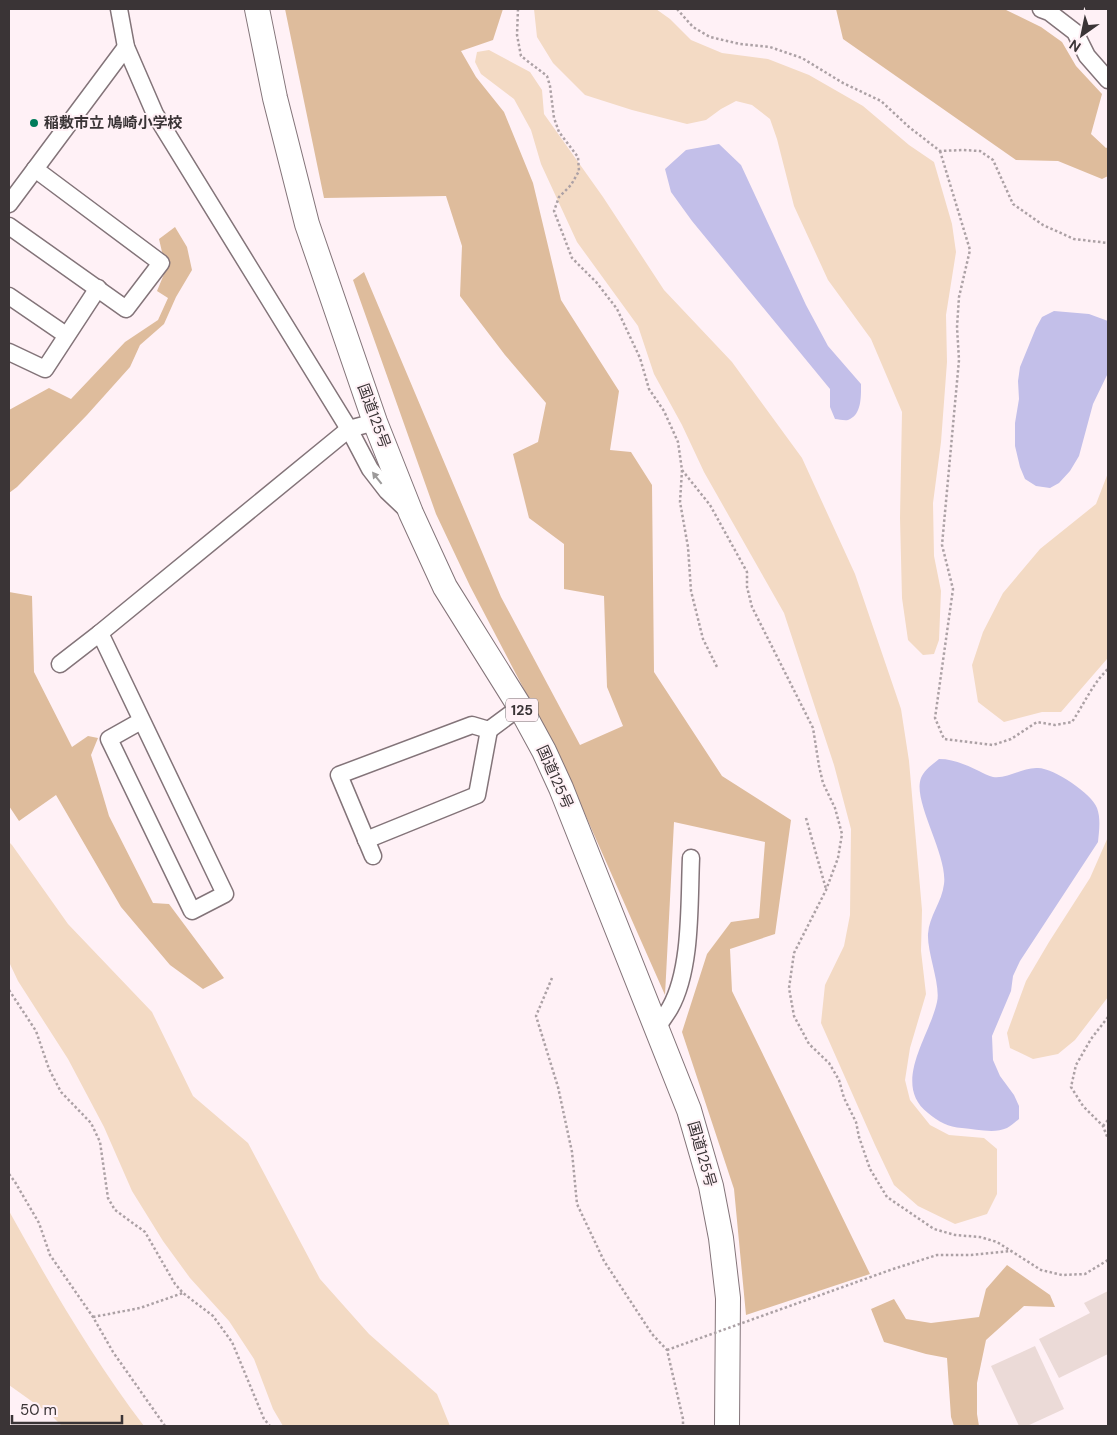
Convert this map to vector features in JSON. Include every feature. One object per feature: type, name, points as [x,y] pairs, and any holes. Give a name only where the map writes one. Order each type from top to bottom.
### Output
[{"type":"highway","name":"国道125号","points":[[257,9],[276,98],[307,224],[375,422],[411,513],[445,588],[520,707],[544,751],[561,788],[689,1110],[711,1186],[721,1238],[728,1298],[727,1426]]},
{"type":"street","points":[[119,9],[126,47],[155,114],[349,429],[370,469],[387,491],[411,513]]},
{"type":"street","points":[[1041,9],[1049,12],[1075,32],[1087,56],[1108,80]]},
{"type":"street","points":[[9,204],[126,47]]},
{"type":"street","points":[[9,226],[126,309],[161,263],[35,170]]},
{"type":"street","points":[[9,352],[45,369],[98,288]]},
{"type":"street","points":[[9,296],[66,335]]},
{"type":"street","points":[[60,664],[100,634],[349,429],[375,422]]},
{"type":"street","points":[[100,634],[225,894],[192,911],[109,740],[141,720]]},
{"type":"street","points":[[366,840],[477,795],[489,730],[520,707]]},
{"type":"street","points":[[372,856],[339,775],[472,725],[489,730]]},
{"type":"street","points":[[657,1028],[670,1008],[681,979],[688,940],[691,858]]},
{"type":"path","points":[[518,9],[517,34],[521,56],[547,76],[554,118],[559,132],[578,157],[579,171],[571,185],[559,197],[554,210],[572,258],[597,283],[617,309],[640,358],[649,389],[664,411],[678,442],[682,470],[680,502],[688,547],[691,591],[703,638],[717,667]]},
{"type":"path","points":[[677,9],[693,27],[710,37],[740,44],[770,47],[802,58],[843,83],[881,101],[940,151],[970,250],[958,304],[959,360],[942,545],[953,589],[935,718],[944,739],[993,745],[1011,739],[1038,722],[1055,725],[1072,722],[1097,680],[1108,668]]},
{"type":"path","points":[[940,151],[980,151],[993,160],[1013,204],[1043,225],[1074,238],[1108,243]]},
{"type":"path","points":[[682,470],[710,505],[747,572],[747,587],[752,607],[813,728],[823,783],[835,808],[842,834],[838,858],[826,890],[794,953],[789,988],[794,1016],[809,1044],[829,1064],[839,1080],[844,1098],[856,1122],[870,1169],[887,1197],[934,1229],[955,1235],[980,1237],[997,1242],[1041,1270],[1062,1275],[1085,1274],[1108,1260]]},
{"type":"path","points":[[806,818],[826,890]]},
{"type":"path","points":[[552,978],[536,1016],[558,1087],[572,1152],[577,1204],[604,1261],[652,1334],[667,1350],[683,1426]]},
{"type":"path","points":[[9,990],[36,1032],[49,1070],[62,1092],[91,1123],[100,1142],[108,1198],[115,1210],[145,1232],[175,1284],[213,1316],[232,1342],[264,1419],[270,1426]]},
{"type":"path","points":[[1108,1018],[1091,1039],[1076,1065],[1071,1086],[1083,1106],[1103,1126],[1108,1139]]},
{"type":"path","points":[[1103,1126],[1108,1120]]},
{"type":"path","points":[[9,1174],[16,1182],[39,1223],[50,1255],[93,1317],[113,1352],[165,1426]]},
{"type":"path","points":[[667,1350],[937,1255],[971,1255],[1012,1251]]},
{"type":"path","points":[[93,1317],[140,1308],[183,1292]]},
{"type":"shaded area","points":[[285,9],[503,9],[493,40],[461,51],[476,77],[504,112],[533,183],[561,300],[619,391],[610,450],[631,452],[652,485],[654,672],[722,776],[791,820],[775,934],[730,949],[732,991],[870,1274],[746,1315],[734,1189],[682,1032],[707,954],[731,922],[759,918],[765,842],[674,822],[665,995],[561,760],[470,586],[436,514],[353,280],[364,272],[501,597],[580,745],[623,726],[607,687],[604,596],[564,589],[564,544],[529,518],[513,454],[538,442],[546,403],[505,355],[460,296],[462,246],[446,196],[324,198]]},
{"type":"shaded area","points":[[534,9],[656,9],[670,19],[691,40],[722,53],[768,59],[809,75],[863,106],[909,145],[934,162],[952,224],[956,252],[946,315],[947,362],[941,442],[933,503],[934,556],[941,591],[939,640],[934,654],[923,655],[908,640],[902,598],[900,518],[902,412],[871,339],[828,280],[794,206],[770,119],[752,105],[736,101],[706,120],[687,124],[632,110],[585,95],[553,63],[537,37]]},
{"type":"shaded area","points":[[836,9],[1004,9],[1041,27],[1062,42],[1076,66],[1102,94],[1091,134],[1106,148],[1108,147],[1108,176],[1102,179],[1058,161],[1016,160],[843,39]]},
{"type":"shaded area","points":[[489,50],[530,72],[542,90],[544,114],[603,197],[664,290],[732,362],[802,458],[855,574],[901,709],[909,761],[922,910],[921,951],[926,994],[910,1048],[905,1080],[910,1100],[930,1125],[949,1135],[984,1138],[997,1149],[997,1194],[987,1214],[955,1224],[918,1206],[894,1185],[821,1023],[825,985],[844,946],[850,915],[851,829],[834,765],[784,613],[704,472],[682,425],[654,374],[638,326],[577,242],[541,164],[531,130],[514,99],[481,74],[475,62],[477,52]]},
{"type":"shaded area","points":[[719,144],[741,165],[806,305],[828,346],[861,384],[861,399],[858,410],[853,418],[848,420],[835,419],[830,407],[830,389],[692,221],[671,192],[665,169],[686,150]]},
{"type":"shaded area","points":[[175,227],[187,247],[192,270],[176,297],[164,324],[140,345],[130,367],[87,415],[9,493],[9,410],[49,388],[71,399],[125,342],[158,320],[168,298],[157,291],[169,262],[162,252],[159,239]]},
{"type":"shaded area","points":[[1054,311],[1089,314],[1108,321],[1108,373],[1093,404],[1079,456],[1070,471],[1059,483],[1050,488],[1036,486],[1025,479],[1015,446],[1015,423],[1019,399],[1018,381],[1020,367],[1042,317]]},
{"type":"shaded area","points":[[1108,473],[1107,659],[1061,712],[1042,712],[1004,722],[978,702],[972,665],[983,632],[1003,593],[1040,549],[1096,504]]},
{"type":"shaded area","points":[[9,592],[32,596],[34,672],[72,747],[88,736],[98,738],[91,755],[109,816],[153,903],[169,904],[224,978],[203,989],[170,965],[121,907],[56,795],[19,821],[9,806]]},
{"type":"shaded area","points":[[939,759],[960,763],[993,777],[1005,776],[1032,768],[1045,769],[1080,789],[1094,802],[1099,816],[1098,842],[1020,961],[1013,976],[1011,991],[992,1036],[993,1060],[1000,1076],[1014,1095],[1019,1106],[1019,1119],[1007,1128],[996,1131],[944,1124],[928,1113],[917,1101],[913,1088],[916,1059],[933,1015],[938,995],[928,934],[943,891],[944,872],[921,800],[920,788],[922,775]]},
{"type":"shaded area","points":[[1108,837],[1108,997],[1075,1040],[1058,1054],[1033,1059],[1010,1048],[1007,1033],[1026,981],[1090,878]]},
{"type":"shaded area","points":[[9,842],[68,924],[152,1012],[193,1096],[248,1143],[320,1279],[369,1334],[437,1394],[450,1426],[283,1426],[273,1409],[254,1359],[229,1321],[190,1278],[163,1241],[132,1191],[104,1127],[68,1059],[18,981],[9,962]]},
{"type":"shaded area","points":[[9,1211],[73,1321],[107,1375],[144,1426],[62,1426],[51,1415],[9,1385]]},
{"type":"shaded area","points":[[1007,1265],[1050,1295],[1055,1307],[1024,1306],[986,1340],[977,1383],[979,1426],[954,1426],[951,1417],[947,1358],[884,1342],[871,1309],[894,1299],[906,1319],[931,1323],[979,1317],[986,1289]]},
{"type":"building","points":[[1108,1291],[1108,1354],[1059,1378],[1039,1339],[1090,1313],[1084,1303]]},
{"type":"building","points":[[1035,1346],[1064,1409],[1027,1426],[1019,1426],[991,1366]]},
{"type":"place","name":"稲敷市立 鳩崎小学校","points":[[34,123]]}]
